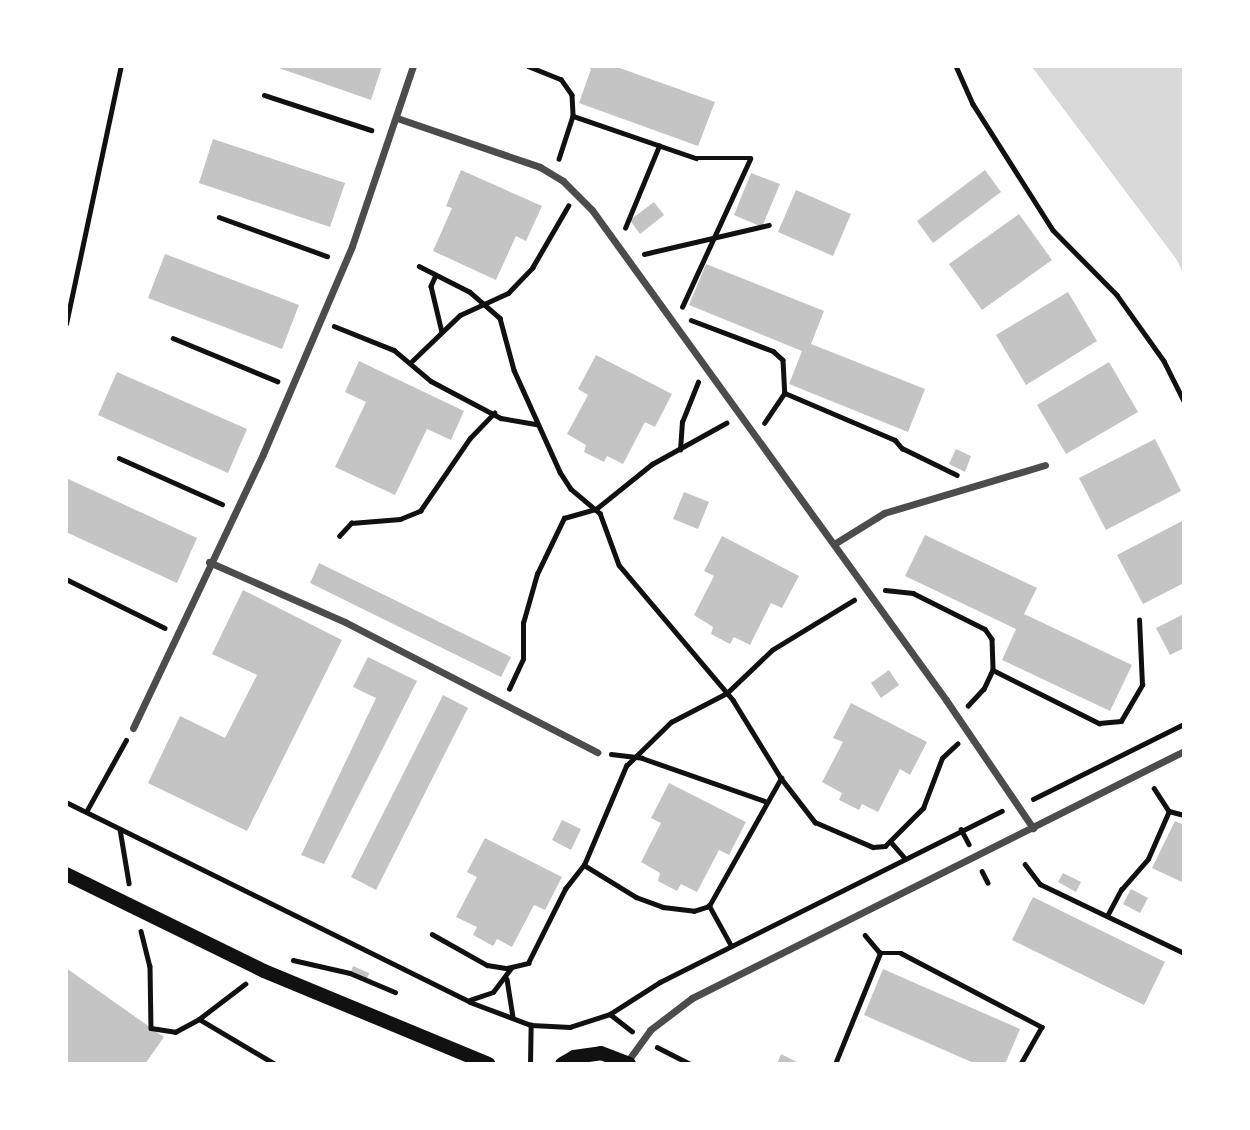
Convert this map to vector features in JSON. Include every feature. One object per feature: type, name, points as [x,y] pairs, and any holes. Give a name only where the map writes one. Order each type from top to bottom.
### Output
[{"type":"main road","points":[[66,874],[264,971],[489,1063]]},
{"type":"main road","points":[[562,1063],[573,1056],[601,1053],[628,1063]]},
{"type":"street","points":[[133,727],[209,562],[263,454],[352,246],[414,66]]},
{"type":"street","points":[[397,118],[530,163],[563,181],[592,211],[834,544],[1019,804],[1033,828]]},
{"type":"street","points":[[834,544],[884,513],[974,483],[1045,465]]},
{"type":"street","points":[[209,562],[345,622],[503,701],[597,752]]},
{"type":"street","points":[[628,1063],[650,1030],[692,998],[1184,751]]},
{"type":"path","points":[[66,324],[121,66]]},
{"type":"path","points":[[528,66],[566,83],[573,101],[573,117],[559,160]]},
{"type":"path","points":[[956,66],[973,104],[1053,230],[1117,295],[1164,362],[1184,401]]},
{"type":"path","points":[[264,95],[371,130]]},
{"type":"path","points":[[573,117],[696,158],[751,158],[682,308]]},
{"type":"path","points":[[625,228],[659,146]]},
{"type":"path","points":[[412,362],[460,315],[508,293],[531,268],[568,206]]},
{"type":"path","points":[[219,217],[327,256]]},
{"type":"path","points":[[643,254],[664,253],[715,237],[769,225]]},
{"type":"path","points":[[419,266],[485,304],[500,318],[536,424],[571,489],[596,509],[619,565],[727,693],[781,778],[810,817],[830,831],[873,847],[891,842],[923,808],[942,758],[957,744]]},
{"type":"path","points":[[436,275],[431,286],[442,332]]},
{"type":"path","points":[[690,320],[708,323],[774,351],[787,372],[785,393],[765,423]]},
{"type":"path","points":[[330,324],[412,362],[431,381],[494,413],[518,424],[536,424]]},
{"type":"path","points":[[173,338],[277,381]]},
{"type":"path","points":[[680,451],[682,422],[698,382]]},
{"type":"path","points":[[785,393],[895,440],[902,448],[974,483]]},
{"type":"path","points":[[339,536],[351,523],[400,519],[420,511],[470,438],[494,413]]},
{"type":"path","points":[[503,701],[522,665],[523,623],[549,541],[569,514],[596,509],[652,464],[680,451],[726,422]]},
{"type":"path","points":[[119,458],[223,505]]},
{"type":"path","points":[[66,579],[165,628]]},
{"type":"path","points":[[884,590],[913,593],[985,629],[992,639],[993,670],[984,689],[967,706]]},
{"type":"path","points":[[432,934],[487,965],[511,968],[528,963],[565,889],[584,865],[626,766],[671,722],[727,693],[772,650],[854,600]]},
{"type":"path","points":[[993,670],[1100,723],[1121,721],[1142,685],[1139,620]]},
{"type":"path","points":[[66,802],[469,1001],[531,1025],[570,1027],[597,1020],[731,946],[904,857],[1184,724]]},
{"type":"path","points":[[86,811],[133,727]]},
{"type":"path","points":[[597,752],[635,756],[765,802]]},
{"type":"path","points":[[584,865],[636,897],[663,907],[694,911],[709,906],[765,802],[781,778]]},
{"type":"path","points":[[1153,788],[1169,811],[1184,815]]},
{"type":"path","points":[[1107,916],[1121,890],[1148,859],[1169,811]]},
{"type":"path","points":[[891,842],[904,857]]},
{"type":"path","points":[[1026,864],[1040,884],[1184,953]]},
{"type":"path","points":[[709,906],[731,946]]},
{"type":"path","points":[[865,935],[880,953]]},
{"type":"path","points":[[835,1063],[880,953]]},
{"type":"path","points":[[880,953],[901,953],[1042,1027],[1021,1063]]},
{"type":"path","points":[[469,1001],[493,992],[507,978],[511,968]]},
{"type":"path","points":[[350,973],[395,992]]},
{"type":"path","points":[[507,978],[514,1019]]},
{"type":"path","points":[[151,1028],[176,1032],[199,1019],[275,1063]]},
{"type":"path","points":[[530,1063],[531,1025]]},
{"type":"shaded area","points":[[1032,67],[1183,67],[1183,274],[1177,260]]},
{"type":"building","points":[[273,66],[382,66],[371,100]]},
{"type":"building","points":[[586,66],[614,66],[715,102],[698,146],[579,103],[591,69]]},
{"type":"building","points":[[213,139],[345,183],[330,227],[199,183]]},
{"type":"building","points":[[461,170],[542,206],[526,241],[516,236],[496,280],[433,251],[452,208],[446,206]]},
{"type":"building","points":[[985,170],[1001,192],[933,243],[917,221]]},
{"type":"building","points":[[751,173],[780,184],[762,227],[734,215]]},
{"type":"building","points":[[796,190],[851,214],[833,256],[778,232]]},
{"type":"building","points":[[654,202],[664,215],[640,234],[630,220]]},
{"type":"building","points":[[1019,214],[1052,260],[982,310],[949,264]]},
{"type":"building","points":[[165,254],[299,305],[282,349],[148,298]]},
{"type":"building","points":[[706,264],[824,311],[811,344],[925,389],[908,432],[789,384],[802,351],[689,305]]},
{"type":"building","points":[[1068,292],[1097,341],[1026,385],[996,335]]},
{"type":"building","points":[[596,355],[672,394],[655,427],[645,422],[623,464],[607,456],[604,462],[584,452],[586,445],[567,434],[588,395],[578,389]]},
{"type":"building","points":[[359,361],[464,411],[451,440],[427,429],[395,495],[335,467],[366,402],[345,392]]},
{"type":"building","points":[[1109,362],[1138,412],[1066,454],[1037,405]]},
{"type":"building","points":[[117,372],[247,429],[228,473],[98,415]]},
{"type":"building","points":[[1155,439],[1181,491],[1106,530],[1079,478]]},
{"type":"building","points":[[956,449],[971,456],[965,472],[949,464]]},
{"type":"building","points":[[66,478],[197,538],[177,583],[66,532]]},
{"type":"building","points":[[684,492],[709,502],[698,529],[673,519]]},
{"type":"building","points":[[1184,520],[1184,583],[1143,604],[1117,555]]},
{"type":"building","points":[[925,535],[1037,588],[1024,614],[1132,665],[1110,711],[1002,660],[1016,629],[905,576]]},
{"type":"building","points":[[722,536],[799,576],[782,608],[771,603],[750,645],[734,637],[730,644],[711,634],[713,627],[694,615],[714,576],[704,571]]},
{"type":"building","points":[[319,563],[511,657],[501,677],[310,583]]},
{"type":"building","points":[[243,590],[342,640],[247,831],[148,783],[180,716],[225,738],[257,675],[212,654]]},
{"type":"building","points":[[1184,614],[1184,648],[1170,655],[1156,628]]},
{"type":"building","points":[[368,657],[417,681],[324,864],[301,855],[376,698],[353,687]]},
{"type":"building","points":[[889,670],[899,685],[881,698],[871,683]]},
{"type":"building","points":[[443,695],[468,708],[376,890],[351,877]]},
{"type":"building","points":[[851,703],[927,742],[910,775],[900,769],[878,812],[862,804],[859,810],[839,800],[842,793],[822,782],[843,742],[833,738]]},
{"type":"building","points":[[669,783],[746,822],[729,855],[719,850],[697,892],[681,884],[677,891],[658,881],[660,873],[641,862],[661,823],[651,818]]},
{"type":"building","points":[[562,820],[581,829],[571,850],[552,840]]},
{"type":"building","points":[[1175,821],[1184,825],[1184,883],[1152,868]]},
{"type":"building","points":[[485,838],[562,877],[545,910],[534,905],[512,947],[497,939],[493,946],[473,935],[477,927],[456,917],[477,877],[467,872]]},
{"type":"building","points":[[1063,873],[1081,882],[1076,892],[1058,882]]},
{"type":"building","points":[[1131,889],[1148,898],[1140,913],[1123,904]]},
{"type":"building","points":[[1033,897],[1165,962],[1144,1005],[1012,940]]},
{"type":"building","points":[[353,966],[369,973],[367,979],[351,972]]},
{"type":"building","points":[[66,968],[164,1037],[145,1064],[66,1064]]},
{"type":"building","points":[[883,969],[1020,1029],[1005,1064],[976,1064],[864,1015]]},
{"type":"building","points":[[781,1054],[801,1064],[777,1064]]}]
